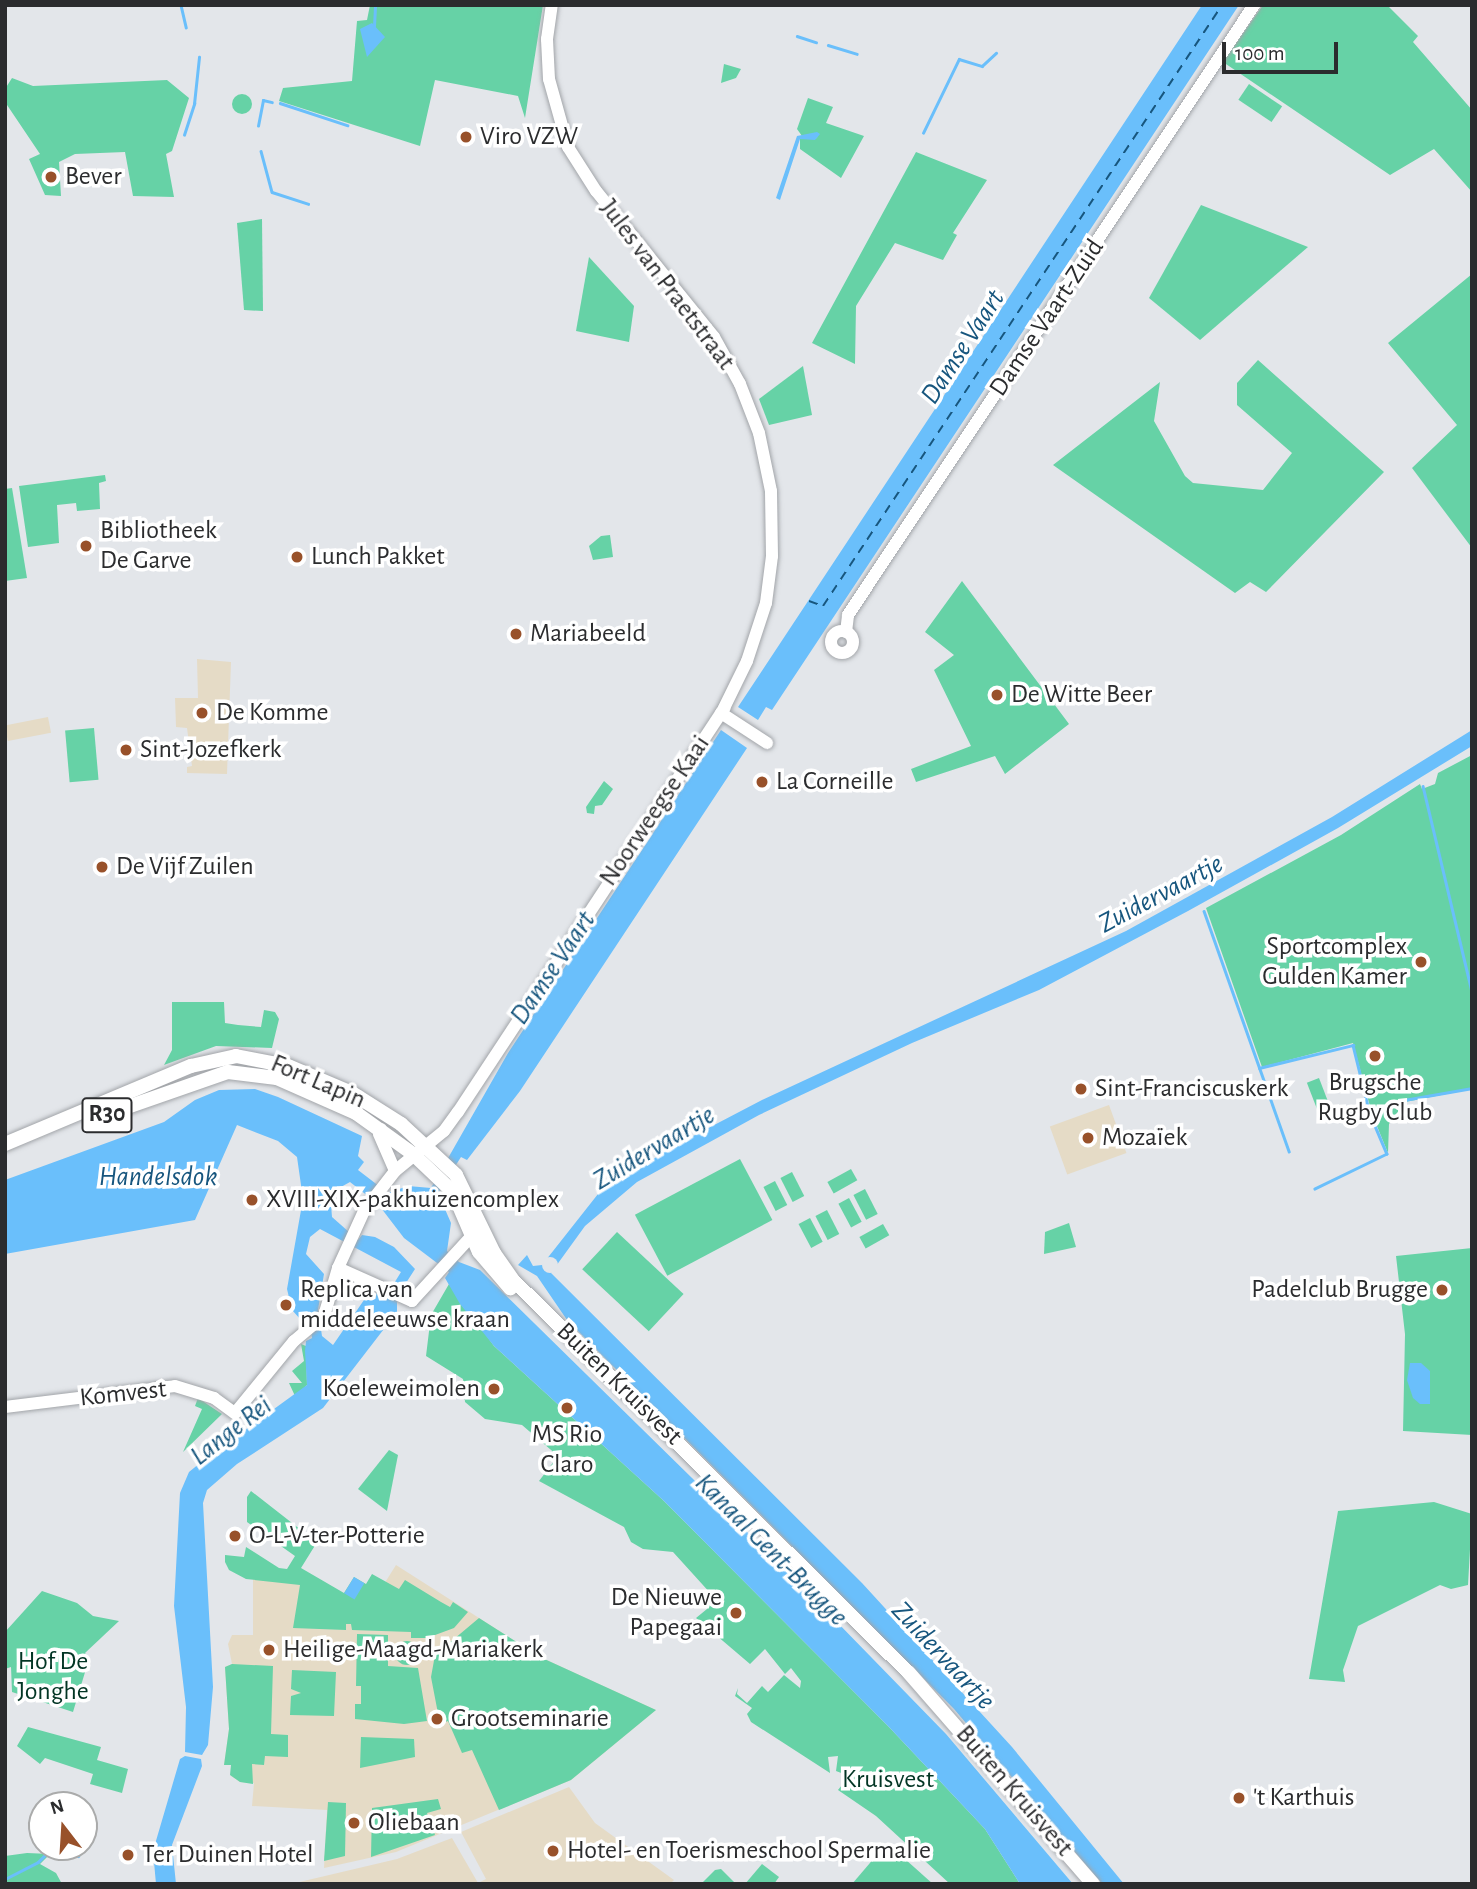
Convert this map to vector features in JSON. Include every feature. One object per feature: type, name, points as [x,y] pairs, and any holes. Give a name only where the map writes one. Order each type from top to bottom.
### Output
[{"type":"main road","name":"Fort Lapin","points":[[5,1144],[191,1066],[236,1056],[272,1060],[342,1089],[380,1109],[427,1144]]},
{"type":"main road","name":"Fort Lapin","points":[[5,1152],[228,1072],[277,1078],[381,1128],[413,1154]]},
{"type":"main road","name":"Buiten Kruisvest","points":[[427,1144],[477,1230],[500,1278],[922,1697],[1083,1884]]},
{"type":"main road","name":"Buiten Kruisvest","points":[[413,1154],[445,1174]]},
{"type":"main road","name":"Buiten Kruisvest","points":[[477,1230],[512,1279],[909,1673],[1093,1884]]},
{"type":"street","name":"Jules van Praetstraat","points":[[552,5],[547,60],[553,99],[568,147],[586,177],[714,337],[743,391],[759,433],[771,491],[772,556],[766,603]]},
{"type":"street","name":"Damse Vaart-Zuid","points":[[846,632],[848,615],[1254,5]]},
{"type":"street","name":"Noorweegse Kaai","points":[[235,1413],[296,1339],[327,1312],[338,1268],[372,1200],[395,1171],[427,1144],[458,1112],[721,713],[747,661],[766,603]]},
{"type":"street","points":[[721,713],[767,743]]},
{"type":"street","points":[[381,1128],[379,1134],[395,1171]]},
{"type":"street","points":[[338,1268],[407,1298],[477,1230]]},
{"type":"street","name":"Komvest","points":[[5,1407],[175,1387],[214,1398],[235,1413]]},
{"type":"shaded area","name":"De Komme","points":[[197,659],[231,662],[227,774],[187,773],[187,767],[192,766],[187,728],[176,727],[175,698],[198,698]]},
{"type":"shaded area","points":[[48,717],[51,733],[8,741],[5,725]]},
{"type":"shaded area","name":"Mozaïek","points":[[1109,1105],[1126,1153],[1067,1174],[1050,1127]]},
{"type":"shaded area","name":"Grootseminarie","points":[[396,1565],[540,1657],[656,1710],[571,1780],[396,1852],[324,1868],[327,1810],[252,1806],[254,1783],[240,1782],[231,1776],[231,1765],[224,1765],[229,1729],[225,1667],[232,1664],[228,1644],[232,1635],[253,1635],[253,1572],[292,1572],[369,1608]]},
{"type":"shaded area","name":"Hotel- en Toerismeschool Spermalie","points":[[569,1787],[595,1823],[674,1880],[670,1884],[291,1884],[397,1859],[452,1838],[478,1883],[486,1879],[461,1832]]},
{"type":"green space","points":[[370,5],[543,5],[525,118],[518,96],[435,80],[420,146],[279,101],[283,88],[352,81],[357,21],[367,20]]},
{"type":"green space","points":[[1263,5],[1387,5],[1418,36],[1413,42],[1472,110],[1472,192],[1434,149],[1390,175],[1223,62]]},
{"type":"green space","points":[[724,64],[741,69],[736,78],[721,83]]},
{"type":"green space","points":[[12,78],[33,86],[167,80],[189,98],[172,151],[166,154],[174,197],[133,196],[125,152],[75,154],[59,162],[61,196],[45,195],[29,159],[40,154],[5,102],[5,89]]},
{"type":"green space","points":[[1249,84],[1282,106],[1272,122],[1238,100]]},
{"type":"green space","points":[[242,94],[249,97],[252,104],[249,111],[242,114],[235,111],[232,104],[235,97]]},
{"type":"green space","points":[[808,98],[833,107],[826,123],[864,136],[841,178],[800,149],[800,139],[818,138],[802,136],[797,129]]},
{"type":"green space","points":[[916,152],[987,180],[953,233],[957,235],[943,260],[895,243],[856,306],[855,364],[812,343]]},
{"type":"green space","points":[[1201,205],[1308,247],[1200,340],[1149,298]]},
{"type":"green space","points":[[262,219],[263,311],[244,310],[237,223]]},
{"type":"green space","points":[[589,257],[634,306],[629,342],[576,331]]},
{"type":"green space","points":[[1472,274],[1472,548],[1412,468],[1457,425],[1388,343]]},
{"type":"green space","points":[[1258,360],[1384,472],[1266,592],[1250,582],[1235,593],[1053,465],[1160,382],[1154,421],[1185,476],[1193,483],[1263,490],[1292,453],[1237,405],[1237,383]]},
{"type":"green space","points":[[803,366],[812,415],[769,425],[759,399]]},
{"type":"green space","points":[[105,475],[106,481],[99,483],[100,509],[77,511],[76,503],[57,505],[59,543],[28,547],[19,486]]},
{"type":"green space","points":[[12,488],[27,578],[5,581],[5,489]]},
{"type":"green space","points":[[610,535],[613,557],[593,560],[589,546],[601,536]]},
{"type":"green space","name":"De Witte Beer","points":[[962,581],[1069,724],[1005,774],[995,756],[916,782],[911,769],[971,746],[934,670],[954,655],[925,632]]},
{"type":"green space","points":[[94,728],[99,780],[70,782],[65,731]]},
{"type":"green space","points":[[1472,755],[1472,1089],[1405,1102],[1389,1124],[1388,1153],[1372,1114],[1353,1043],[1262,1067],[1206,908],[1341,835],[1420,784],[1422,789],[1435,784],[1438,773]]},
{"type":"green space","points":[[604,781],[613,789],[602,805],[595,806],[594,814],[587,813],[586,807]]},
{"type":"green space","points":[[172,1002],[224,1002],[225,1023],[238,1025],[261,1027],[264,1010],[275,1012],[279,1019],[272,1048],[216,1046],[164,1065],[172,1050]]},
{"type":"green space","points":[[1319,1078],[1330,1107],[1318,1112],[1307,1083]]},
{"type":"green space","points":[[740,1159],[772,1220],[667,1276],[635,1215]]},
{"type":"green space","points":[[851,1169],[857,1180],[834,1193],[827,1182]]},
{"type":"green space","points":[[792,1172],[804,1196],[793,1202],[780,1178]]},
{"type":"green space","points":[[775,1181],[787,1205],[776,1211],[763,1187]]},
{"type":"green space","points":[[865,1189],[878,1214],[866,1220],[853,1195]]},
{"type":"green space","points":[[849,1198],[862,1222],[851,1227],[838,1204]]},
{"type":"green space","points":[[827,1210],[839,1234],[828,1240],[815,1216]]},
{"type":"green space","points":[[810,1218],[823,1242],[811,1248],[799,1224]]},
{"type":"green space","points":[[1069,1223],[1076,1247],[1044,1254],[1045,1232]]},
{"type":"green space","points":[[883,1224],[889,1235],[866,1248],[859,1237]]},
{"type":"green space","points":[[617,1232],[684,1294],[649,1331],[582,1269]]},
{"type":"green space","points":[[1472,1248],[1472,1435],[1403,1431],[1405,1334],[1396,1256]]},
{"type":"green space","name":"Kruisvest","points":[[449,1284],[494,1346],[664,1501],[889,1727],[985,1829],[1020,1884],[950,1884],[876,1816],[838,1790],[849,1776],[836,1771],[838,1756],[828,1757],[830,1773],[751,1722],[747,1714],[752,1708],[735,1696],[738,1688],[737,1694],[747,1703],[762,1686],[768,1692],[784,1675],[800,1688],[801,1681],[791,1668],[785,1674],[765,1649],[750,1664],[696,1618],[707,1609],[712,1595],[673,1552],[643,1549],[631,1542],[624,1527],[539,1481],[558,1456],[522,1425],[485,1419],[465,1402],[463,1379],[426,1356],[431,1315]]},
{"type":"green space","points":[[301,1344],[306,1346],[307,1385],[295,1396],[289,1383],[302,1383],[292,1371],[304,1361]]},
{"type":"green space","points":[[198,1398],[222,1414],[183,1452],[202,1409],[195,1406]]},
{"type":"green space","points":[[389,1450],[398,1455],[387,1511],[358,1489]]},
{"type":"green space","points":[[251,1491],[310,1537],[313,1534],[319,1539],[301,1568],[344,1593],[354,1577],[366,1584],[372,1574],[399,1589],[405,1580],[450,1607],[453,1602],[468,1612],[454,1628],[427,1638],[411,1638],[411,1632],[352,1630],[351,1624],[346,1624],[346,1630],[293,1628],[300,1585],[246,1579],[229,1570],[225,1562],[225,1555],[244,1557],[246,1547],[279,1568],[287,1569],[295,1556],[247,1522],[247,1497]]},
{"type":"green space","points":[[1434,1502],[1472,1514],[1468,1585],[1451,1589],[1440,1585],[1358,1626],[1343,1670],[1345,1682],[1309,1679],[1338,1511]]},
{"type":"green space","name":"Hof De Jonghe","points":[[42,1591],[77,1603],[93,1616],[119,1621],[85,1653],[89,1659],[73,1712],[12,1692],[11,1667],[5,1669],[5,1632]]},
{"type":"green space","points":[[479,1618],[540,1657],[656,1710],[571,1780],[499,1810],[472,1750],[462,1753],[448,1721],[440,1724],[431,1677],[435,1655]]},
{"type":"green space","points":[[357,1634],[388,1635],[388,1666],[418,1668],[427,1721],[404,1724],[355,1719],[355,1704],[361,1704],[361,1686],[356,1686]]},
{"type":"green space","points":[[407,1641],[416,1644],[419,1653],[416,1662],[407,1665],[398,1662],[395,1653],[398,1644]]},
{"type":"green space","points":[[232,1664],[273,1666],[271,1734],[288,1735],[288,1757],[265,1756],[264,1765],[252,1764],[253,1784],[240,1782],[230,1775],[231,1765],[224,1765],[229,1729],[225,1667]]},
{"type":"green space","points":[[292,1670],[336,1672],[334,1716],[290,1715],[291,1696],[301,1693],[291,1689]]},
{"type":"green space","points":[[28,1727],[101,1747],[97,1760],[128,1769],[122,1793],[90,1784],[93,1774],[45,1758],[40,1764],[17,1746]]},
{"type":"green space","points":[[361,1737],[414,1739],[415,1757],[360,1768]]},
{"type":"green space","points":[[438,1799],[441,1809],[427,1813],[435,1835],[371,1857],[372,1808]]},
{"type":"green space","points":[[328,1802],[346,1803],[345,1856],[324,1861]]},
{"type":"green space","points":[[887,1843],[933,1884],[852,1884]]},
{"type":"green space","points":[[28,1853],[28,1861],[43,1861],[40,1864],[56,1873],[62,1884],[5,1884],[5,1856]]},
{"type":"green space","points":[[762,1864],[779,1877],[774,1884],[745,1884]]},
{"type":"green space","points":[[721,1869],[736,1884],[701,1884],[715,1870]]},
{"type":"water","points":[[1202,5],[1239,5],[772,710],[766,707],[758,720],[738,707]]},
{"type":"water","points":[[372,23],[385,37],[367,57],[360,29]]},
{"type":"water","points":[[817,132],[820,134],[815,140],[800,139],[780,200],[776,198],[797,136]]},
{"type":"water","name":"Handelsdok","points":[[721,730],[747,748],[520,1091],[467,1160],[461,1157],[438,1193],[451,1223],[447,1251],[459,1262],[480,1270],[797,1581],[946,1734],[1073,1884],[1020,1884],[985,1829],[889,1727],[664,1501],[494,1346],[460,1304],[445,1278],[449,1272],[404,1238],[378,1204],[350,1182],[330,1193],[332,1217],[358,1240],[362,1235],[375,1237],[394,1247],[415,1269],[397,1297],[397,1312],[323,1408],[237,1464],[207,1490],[203,1503],[213,1687],[208,1745],[202,1755],[185,1752],[186,1707],[174,1606],[180,1493],[189,1472],[307,1385],[306,1341],[312,1338],[309,1319],[301,1320],[292,1310],[287,1289],[303,1199],[297,1157],[278,1141],[237,1125],[195,1220],[5,1254],[5,1180],[164,1122],[195,1100],[219,1090],[255,1089],[362,1136],[358,1156],[364,1162],[358,1170],[388,1193],[408,1186],[431,1188],[508,1053]],"holes":[[[320,1229],[401,1272],[393,1285],[364,1300],[333,1345],[322,1336],[318,1310],[324,1274],[306,1254],[310,1237]]]},
{"type":"water","points":[[1472,730],[1472,746],[1338,828],[1188,911],[1039,990],[912,1043],[759,1115],[637,1182],[585,1226],[551,1273],[862,1583],[1012,1747],[1124,1884],[1102,1884],[954,1709],[567,1320],[537,1276],[518,1265],[527,1255],[533,1266],[542,1265],[598,1194],[674,1146],[762,1100],[1126,931],[1332,817]]},
{"type":"water","points":[[1410,1363],[1421,1363],[1430,1371],[1430,1404],[1420,1404],[1413,1398],[1407,1380]]},
{"type":"water","points":[[354,1577],[364,1583],[355,1599],[344,1593]]},
{"type":"water","points":[[185,1756],[201,1759],[202,1766],[172,1845],[176,1884],[156,1884],[153,1851],[180,1759]]},
{"type":"pier","points":[[547,1257],[553,1257],[558,1265],[556,1271],[547,1273],[542,1268],[542,1262]]},
{"type":"waterway","points":[[181,5],[186,27]]},
{"type":"waterway","points":[[374,26],[375,5]]},
{"type":"waterway","points":[[797,36],[816,42]]},
{"type":"waterway","points":[[828,45],[857,54]]},
{"type":"waterway","points":[[923,133],[959,59],[982,66],[996,53]]},
{"type":"waterway","points":[[184,135],[194,104],[199,57]]},
{"type":"waterway","points":[[258,126],[263,100],[272,102]]},
{"type":"waterway","points":[[280,103],[347,125]]},
{"type":"waterway","points":[[261,151],[272,192],[308,204]]},
{"type":"waterway","points":[[1423,786],[1472,991]]},
{"type":"waterway","points":[[1204,911],[1289,1151]]},
{"type":"waterway","points":[[1259,1068],[1353,1045],[1370,1114],[1387,1154],[1315,1189]]},
{"type":"waterway","points":[[1404,1100],[1472,1088]]},
{"type":"waterway","points":[[5,1879],[39,1861]]},
{"type":"ferry route","points":[[809,601],[823,606],[1222,5]]},
{"type":"place","name":"Viro VZW","points":[[466,137]]},
{"type":"place","name":"Bever","points":[[51,177]]},
{"type":"place","name":"Bibliotheek De Garve","points":[[86,546]]},
{"type":"place","name":"Lunch Pakket","points":[[297,557]]},
{"type":"place","name":"Mariabeeld","points":[[516,634]]},
{"type":"place","name":"De Witte Beer","points":[[997,695]]},
{"type":"place","name":"De Komme","points":[[202,713]]},
{"type":"place","name":"Sint-Jozefkerk","points":[[126,750]]},
{"type":"place","name":"La Corneille","points":[[762,782]]},
{"type":"place","name":"De Vijf Zuilen","points":[[102,867]]},
{"type":"place","name":"Sportcomplex Gulden Kamer","points":[[1421,962]]},
{"type":"place","name":"Brugsche Rugby Club","points":[[1375,1056]]},
{"type":"place","name":"Sint-Franciscuskerk","points":[[1081,1089]]},
{"type":"place","name":"Mozaïek","points":[[1088,1138]]},
{"type":"place","name":"XVIII-XIX-pakhuizencomplex","points":[[252,1200]]},
{"type":"place","name":"Padelclub Brugge","points":[[1442,1290]]},
{"type":"place","name":"Replica van middeleeuwse kraan","points":[[286,1305]]},
{"type":"place","name":"Koeleweimolen","points":[[494,1389]]},
{"type":"place","name":"MS Rio Claro","points":[[567,1408]]},
{"type":"place","name":"O-L-V-ter-Potterie","points":[[235,1536]]},
{"type":"place","name":"De Nieuwe Papegaai","points":[[736,1613]]},
{"type":"place","name":"Heilige-Maagd-Mariakerk","points":[[269,1650]]},
{"type":"place","name":"Grootseminarie","points":[[437,1719]]},
{"type":"place","name":"'t Karthuis","points":[[1239,1798]]},
{"type":"place","name":"Oliebaan","points":[[354,1823]]},
{"type":"place","name":"Hotel- en Toerismeschool Spermalie","points":[[553,1851]]},
{"type":"place","name":"Ter Duinen Hotel","points":[[128,1855]]},
{"type":"water label","name":"Damse Vaart","points":[[963,347]]},
{"type":"water label","name":"Zuidervaartje","points":[[1161,894]]},
{"type":"water label","name":"Damse Vaart","points":[[553,968]]},
{"type":"water label","name":"Zuidervaartje","points":[[654,1148]]},
{"type":"water label","name":"Lange Rei","points":[[231,1431]]},
{"type":"water label","name":"Kanaal Gent-Brugge","points":[[771,1550]]},
{"type":"water label","name":"Zuidervaartje","points":[[943,1656]]}]
